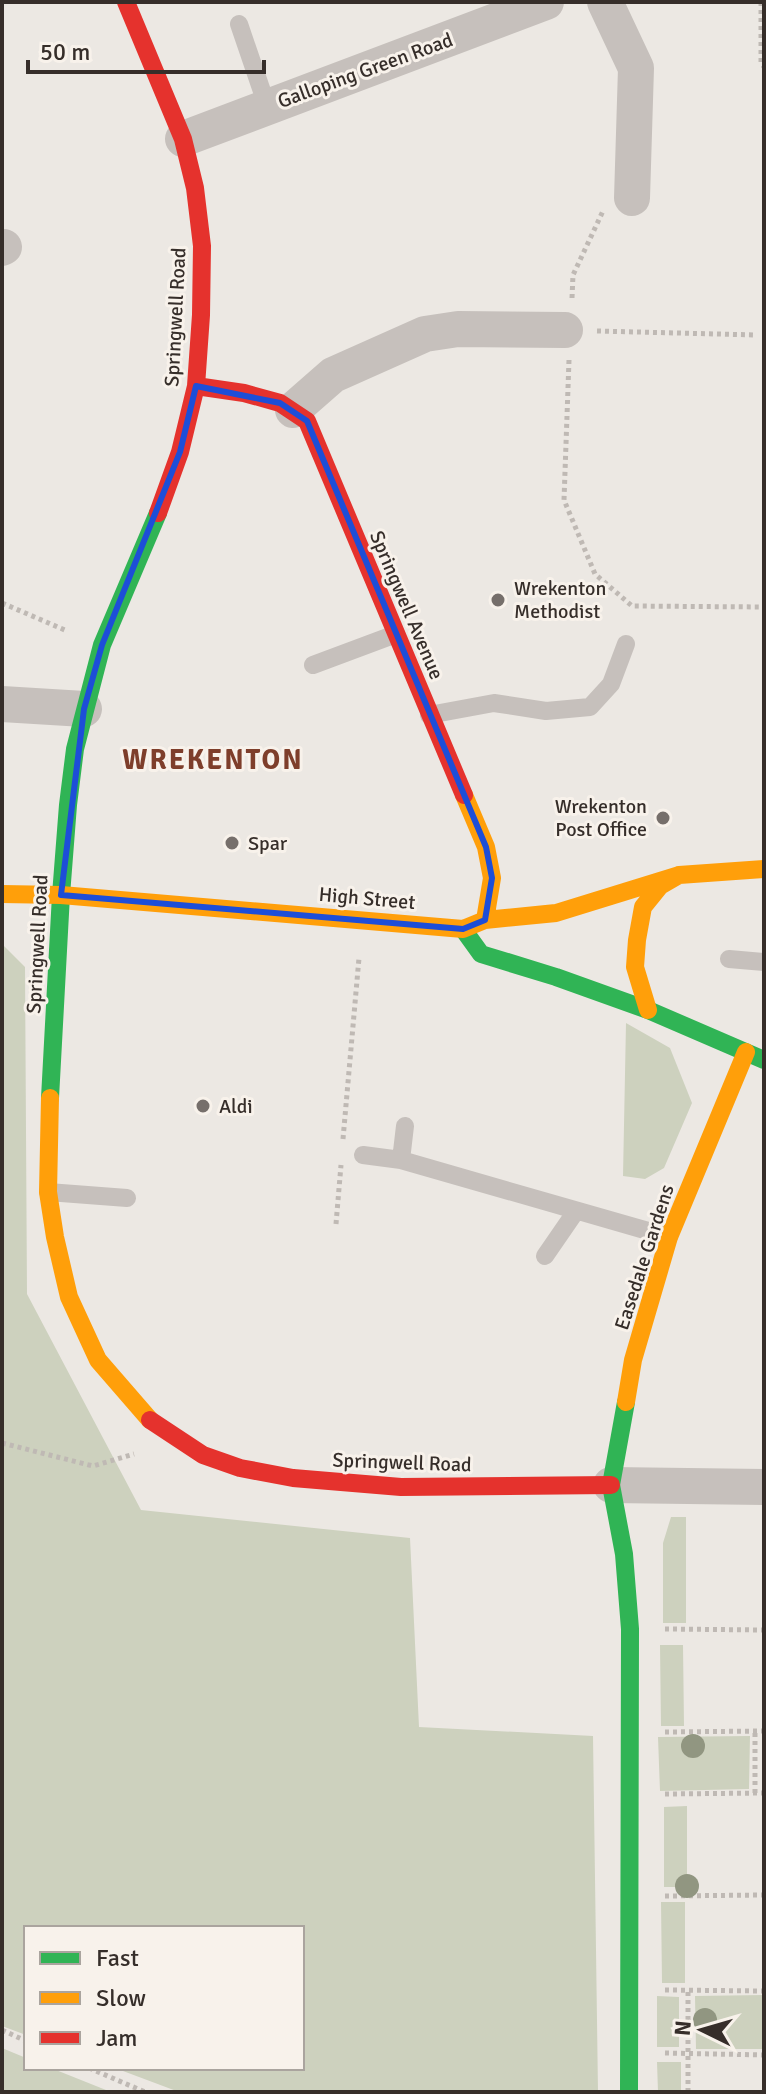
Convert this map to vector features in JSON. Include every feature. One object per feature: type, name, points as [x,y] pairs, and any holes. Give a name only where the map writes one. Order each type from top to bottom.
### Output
[{"type":"main road","name":"Springwell Road","points":[[126,2],[183,139],[195,188],[202,246],[201,315],[196,386],[180,452],[155,521],[102,645],[75,749],[61,895],[48,1192],[69,1297],[98,1360],[150,1420],[203,1455],[240,1468],[293,1478],[401,1487],[611,1485]]},
{"type":"main road","points":[[196,386],[244,393],[293,410]]},
{"type":"main road","name":"Springwell Avenue","points":[[293,410],[307,421],[486,847],[492,878],[485,920]]},
{"type":"main road","points":[[764,869],[679,875],[556,913],[485,920],[463,929],[481,954],[648,1010],[764,1060]]},
{"type":"main road","points":[[648,1010],[635,967],[643,907],[660,886],[679,875]]},
{"type":"main road","name":"High Street","points":[[2,894],[61,895],[463,929]]},
{"type":"main road","name":"Easedale Gardens","points":[[611,1485],[633,1360],[669,1237],[746,1052]]},
{"type":"main road","points":[[611,1485],[624,1554],[630,1629],[629,2092]]},
{"type":"street","name":"Galloping Green Road","points":[[183,139],[546,2]]},
{"type":"street","points":[[605,2],[636,68],[632,198]]},
{"type":"street","points":[[293,410],[333,375],[425,334],[458,329],[568,330]]},
{"type":"street","points":[[2,704],[84,709]]},
{"type":"street","points":[[611,1485],[764,1487]]},
{"type":"lane","points":[[239,24],[267,106]]},
{"type":"lane","points":[[313,665],[396,634]]},
{"type":"lane","points":[[429,715],[494,703],[546,711],[590,707],[611,684],[626,644]]},
{"type":"lane","points":[[729,959],[764,962]]},
{"type":"lane","points":[[401,1160],[405,1126]]},
{"type":"lane","points":[[363,1155],[401,1160],[669,1237]]},
{"type":"lane","points":[[48,1192],[127,1198]]},
{"type":"lane","points":[[545,1256],[576,1211]]},
{"type":"path","points":[[761,2],[761,62],[764,67]]},
{"type":"path","points":[[632,198],[609,198],[573,275],[568,330],[564,500],[595,574],[632,606],[764,607]]},
{"type":"path","points":[[568,330],[756,335]]},
{"type":"path","points":[[2,603],[102,645]]},
{"type":"path","points":[[343,1145],[359,957],[374,946],[377,921]]},
{"type":"path","points":[[336,1224],[342,1161]]},
{"type":"path","points":[[2,1443],[93,1466],[181,1440]]},
{"type":"path","points":[[630,1629],[764,1630]]},
{"type":"path","points":[[755,1731],[755,1793]]},
{"type":"path","points":[[630,1732],[764,1731]]},
{"type":"path","points":[[659,1795],[764,1793]]},
{"type":"path","points":[[659,1896],[764,1895]]},
{"type":"path","points":[[659,1990],[764,1991]]},
{"type":"path","points":[[688,1990],[688,2092]]},
{"type":"path","points":[[2,2030],[24,2040]]},
{"type":"path","points":[[659,2053],[764,2055]]},
{"type":"path","points":[[94,2070],[145,2092]]},
{"type":"highlighted area","points":[[196,386],[280,403],[307,421],[486,847],[492,878],[485,920],[463,929],[61,895],[84,709],[102,645],[180,452]]},
{"type":"green space","points":[[2,944],[25,967],[27,1294],[141,1510],[410,1538],[419,1727],[593,1736],[598,2092],[179,2092],[120,2070],[304,2070],[304,1926],[24,1926],[24,2034],[2,2026]]},
{"type":"green space","points":[[626,1023],[670,1048],[692,1103],[664,1168],[645,1179],[623,1176]]},
{"type":"green space","points":[[671,1517],[686,1517],[686,1623],[663,1623],[663,1543]]},
{"type":"green space","points":[[660,1645],[683,1645],[684,1726],[661,1726]]},
{"type":"green space","points":[[750,1736],[749,1789],[660,1791],[658,1737]]},
{"type":"green space","points":[[687,1806],[687,1887],[664,1887],[664,1807]]},
{"type":"green space","points":[[661,1902],[685,1902],[685,1983],[662,1983]]},
{"type":"green space","points":[[764,1995],[764,2049],[696,2049],[695,1996]]},
{"type":"green space","points":[[657,1996],[679,1997],[679,2047],[657,2047]]},
{"type":"green space","points":[[2,2048],[24,2057],[24,2070],[56,2070],[111,2092],[2,2092]]},
{"type":"green space","points":[[657,2062],[681,2062],[681,2092],[658,2092]]},
{"type":"traffic: fast","points":[[50,1098],[61,895],[75,749],[102,645],[158,513]]},
{"type":"traffic: fast","points":[[463,929],[481,954],[648,1010],[764,1060]]},
{"type":"traffic: fast","points":[[626,1402],[611,1485],[624,1554],[630,1629],[629,2092]]},
{"type":"traffic: slow","points":[[464,795],[486,847],[492,878],[485,920]]},
{"type":"traffic: slow","points":[[648,1010],[635,967],[637,940],[643,907],[660,886],[679,875],[764,869]]},
{"type":"traffic: slow","points":[[2,894],[61,895],[463,929],[485,920],[556,913],[679,875]]},
{"type":"traffic: slow","points":[[626,1402],[633,1360],[669,1237],[746,1052]]},
{"type":"traffic: slow","points":[[50,1098],[48,1192],[69,1297],[98,1360],[150,1420]]},
{"type":"traffic: jam","points":[[126,2],[183,139],[195,188],[202,246],[196,386],[180,452],[158,513]]},
{"type":"traffic: jam","points":[[196,386],[244,393],[280,403],[307,421],[464,795]]},
{"type":"traffic: jam","points":[[150,1420],[203,1455],[240,1468],[293,1478],[401,1487],[611,1485]]},
{"type":"place","name":"Wrekenton Methodist","points":[[498,600]]},
{"type":"place","name":"Wrekenton Post Office","points":[[663,818]]},
{"type":"place","name":"Spar","points":[[232,843]]},
{"type":"place","name":"Aldi","points":[[203,1106]]},
{"type":"district","name":"WREKENTON","points":[[213,759]]}]
